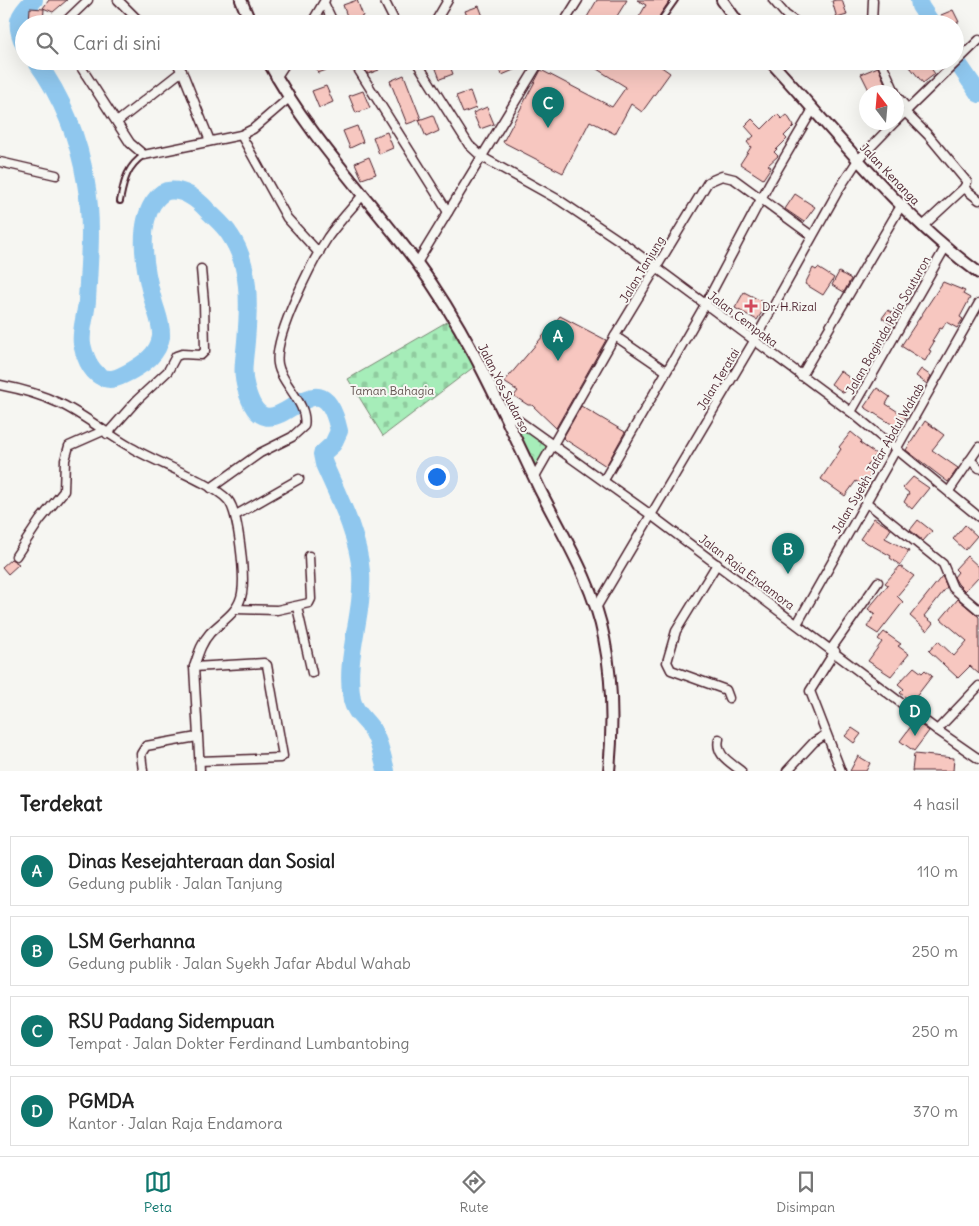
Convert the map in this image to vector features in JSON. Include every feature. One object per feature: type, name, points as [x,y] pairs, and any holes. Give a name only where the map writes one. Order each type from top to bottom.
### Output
[{"type":"street","points":[[72,15],[88,0]]},
{"type":"street","points":[[118,0],[133,15]]},
{"type":"street","points":[[241,0],[247,15]]},
{"type":"street","points":[[384,0],[392,15]]},
{"type":"street","points":[[439,15],[448,0]]},
{"type":"street","points":[[569,15],[578,0]]},
{"type":"street","points":[[722,0],[733,15]]},
{"type":"street","points":[[773,0],[786,15]]},
{"type":"street","points":[[873,15],[874,0]]},
{"type":"street","points":[[316,15],[325,1]]},
{"type":"street","points":[[325,1],[330,15]]},
{"type":"street","name":"Jalan Teratai","points":[[964,54],[976,43]]},
{"type":"street","points":[[83,70],[135,150],[144,155],[241,135],[253,128],[289,98]]},
{"type":"street","name":"Jalan Yos Sudarso","points":[[272,70],[289,98],[362,196],[417,263],[460,331],[500,407],[596,608],[604,637],[609,672],[612,739],[609,771]]},
{"type":"street","points":[[276,78],[281,70]]},
{"type":"street","points":[[359,70],[448,212]]},
{"type":"street","name":"Jalan Cempaka","points":[[422,70],[469,145],[482,157],[578,212],[656,268],[851,412],[979,517]]},
{"type":"street","points":[[417,263],[535,70]]},
{"type":"street","name":"Jalan Kenanga","points":[[778,70],[858,160],[944,248],[979,273]]},
{"type":"street","points":[[885,70],[892,85]]},
{"type":"street","name":"Jalan Teratai","points":[[906,111],[946,70]]},
{"type":"street","points":[[117,122],[182,71],[210,141]]},
{"type":"street","points":[[904,108],[967,182],[964,188],[923,226]]},
{"type":"street","points":[[604,480],[705,305],[813,109]]},
{"type":"street","name":"Jalan Teratai","points":[[596,608],[754,341],[812,236],[858,160],[888,130]]},
{"type":"street","points":[[241,135],[287,218],[319,253]]},
{"type":"street","points":[[0,162],[56,175]]},
{"type":"street","name":"Jalan Tanjung","points":[[534,478],[615,336],[700,193],[712,178],[728,176],[812,236]]},
{"type":"street","points":[[964,188],[979,200]]},
{"type":"street","points":[[211,488],[260,453],[299,433],[305,422],[303,412],[278,365],[280,340],[297,296],[319,253],[335,228],[362,196]]},
{"type":"street","points":[[801,376],[902,204]]},
{"type":"street","name":"Jalan Baginda Raja Souturon","points":[[851,412],[944,248]]},
{"type":"street","points":[[16,556],[40,520],[64,491],[65,460],[69,446],[105,433],[168,371],[176,356],[182,354],[201,355],[205,351],[201,269]]},
{"type":"street","name":"Jalan Syekh Jafar Abdul Wahab","points":[[797,624],[979,303]]},
{"type":"street","points":[[615,336],[666,371]]},
{"type":"street","points":[[0,385],[40,395],[61,404],[105,433],[227,498],[236,516],[243,583],[241,600],[236,609],[210,634],[198,652],[194,667],[200,771]]},
{"type":"street","name":"Jalan Raja Endamora","points":[[500,407],[651,514],[937,730],[979,758]]},
{"type":"street","points":[[948,491],[979,447]]},
{"type":"street","points":[[970,460],[979,468]]},
{"type":"street","points":[[236,516],[299,480]]},
{"type":"street","points":[[866,502],[943,564],[954,588],[979,610]]},
{"type":"street","points":[[236,609],[277,610],[297,607],[310,602],[309,556]]},
{"type":"street","points":[[717,564],[676,631],[667,662],[671,670],[726,690],[729,698]]},
{"type":"street","points":[[840,771],[825,735],[810,688],[878,582]]},
{"type":"street","points":[[297,607],[312,673]]},
{"type":"street","points":[[194,667],[267,664],[283,756],[280,758],[199,761]]},
{"type":"street","points":[[937,730],[979,686]]},
{"type":"street","points":[[787,771],[810,746],[825,735]]},
{"type":"street","points":[[143,771],[141,754],[146,746],[197,737]]},
{"type":"street","points":[[719,739],[718,747],[720,754],[741,771]]},
{"type":"lane","points":[[664,15],[675,0]]},
{"type":"lane","points":[[120,201],[125,177],[132,165],[144,155]]},
{"type":"green space","name":"Taman Bahagia","points":[[448,321],[475,366],[383,436],[348,379]]},
{"type":"green space","points":[[503,412],[551,445],[534,474]]},
{"type":"building","points":[[49,0],[67,0],[53,12],[43,8]]},
{"type":"building","points":[[357,0],[363,15],[347,15],[343,5]]},
{"type":"building","points":[[597,0],[627,0],[618,15],[588,15]]},
{"type":"building","points":[[637,0],[670,0],[660,15],[640,15],[646,5]]},
{"type":"building","points":[[842,0],[847,15],[836,15],[832,1]]},
{"type":"building","points":[[479,6],[482,15],[467,15],[465,11]]},
{"type":"building","points":[[30,8],[44,9],[44,15],[30,15]]},
{"type":"building","points":[[953,10],[956,15],[941,15]]},
{"type":"building","points":[[366,70],[379,70],[368,74]]},
{"type":"building","points":[[436,70],[451,70],[453,74],[440,79]]},
{"type":"building","points":[[500,70],[514,70],[502,75]]},
{"type":"building","points":[[541,70],[612,107],[626,87],[599,70],[666,70],[670,73],[642,112],[631,104],[615,134],[590,121],[563,173],[503,142]]},
{"type":"building","points":[[871,70],[879,70],[886,85],[866,85],[861,74]]},
{"type":"building","points":[[912,70],[932,70],[935,74],[923,83]]},
{"type":"building","points":[[404,75],[421,119],[407,124],[390,81]]},
{"type":"building","points":[[326,86],[333,102],[319,108],[312,91]]},
{"type":"building","points":[[363,91],[370,108],[356,113],[349,96]]},
{"type":"building","points":[[470,91],[476,108],[463,113],[456,96]]},
{"type":"building","points":[[487,107],[494,124],[480,129],[473,113]]},
{"type":"building","points":[[777,114],[782,119],[787,115],[794,126],[784,136],[787,139],[774,152],[778,156],[768,165],[771,167],[763,179],[740,164],[751,147],[747,142],[754,136],[745,126],[752,119],[762,129]]},
{"type":"building","points":[[433,115],[439,131],[426,137],[419,120]]},
{"type":"building","points":[[357,126],[363,142],[350,148],[343,131]]},
{"type":"building","points":[[387,132],[393,148],[379,154],[373,137]]},
{"type":"building","points":[[369,157],[376,174],[362,179],[355,163]]},
{"type":"building","points":[[795,194],[815,207],[804,222],[785,209]]},
{"type":"building","points":[[813,268],[816,270],[818,268],[834,278],[823,295],[805,284]]},
{"type":"building","points":[[839,272],[851,279],[844,292],[832,285]]},
{"type":"building","points":[[943,282],[965,291],[963,294],[970,298],[960,317],[963,319],[957,328],[946,322],[942,329],[940,328],[932,341],[934,342],[929,350],[931,351],[925,361],[901,346]]},
{"type":"building","name":"Dr. H.Rizal","points":[[744,292],[767,304],[757,320],[735,308]]},
{"type":"building","points":[[888,310],[898,317],[892,325],[882,318]]},
{"type":"building","points":[[560,316],[606,340],[556,428],[532,405],[528,405],[514,396],[518,391],[504,382]]},
{"type":"building","points":[[921,369],[931,376],[927,384],[916,376]]},
{"type":"building","points":[[840,371],[853,380],[844,393],[831,384]]},
{"type":"building","points":[[877,388],[890,397],[886,404],[906,417],[898,428],[864,407]]},
{"type":"building","points":[[581,406],[625,432],[606,466],[563,438]]},
{"type":"building","points":[[925,421],[944,435],[932,450],[958,468],[948,482],[906,450]]},
{"type":"building","points":[[851,432],[862,441],[860,443],[876,454],[865,469],[872,474],[863,486],[856,481],[845,496],[821,479],[841,449],[839,447]]},
{"type":"building","points":[[913,477],[929,488],[912,509],[904,502],[909,493],[903,488]]},
{"type":"building","points":[[874,518],[891,529],[885,538],[909,551],[900,565],[890,558],[891,556],[860,539]]},
{"type":"building","points":[[918,520],[932,531],[923,541],[910,530]]},
{"type":"building","points":[[965,525],[977,536],[965,550],[953,539]]},
{"type":"building","points":[[967,556],[979,567],[979,576],[965,591],[954,577],[958,572],[955,569]]},
{"type":"building","points":[[11,559],[19,564],[8,574],[2,567]]},
{"type":"building","points":[[900,566],[914,576],[897,596],[903,602],[878,634],[867,627],[875,614],[868,609],[888,585],[885,583]]},
{"type":"building","points":[[942,576],[947,587],[924,616],[933,623],[927,631],[910,616]]},
{"type":"building","points":[[958,599],[979,617],[979,674],[970,666],[958,678],[929,651],[938,641],[954,656],[967,641],[941,619]]},
{"type":"building","points":[[884,632],[901,644],[898,646],[909,654],[891,676],[868,661],[882,642],[878,639]]},
{"type":"building","points":[[914,667],[922,673],[925,670],[932,676],[912,702],[900,693],[904,689],[898,684]]},
{"type":"building","points":[[915,721],[929,731],[914,751],[900,741]]},
{"type":"building","points":[[852,728],[861,734],[854,743],[845,736]]},
{"type":"building","points":[[914,754],[954,758],[953,771],[912,771]]},
{"type":"building","points":[[858,756],[870,763],[866,771],[850,771]]},
{"type":"waterway","points":[[21,15],[34,0]]},
{"type":"waterway","points":[[919,0],[920,6],[926,15]]},
{"type":"waterway","points":[[42,70],[54,89],[68,119],[79,150],[86,183],[90,242],[87,301],[82,339],[86,357],[93,370],[104,378],[116,378],[141,365],[157,348],[161,332],[145,264],[145,225],[148,213],[159,196],[167,191],[179,191],[194,198],[223,225],[242,259],[248,300],[244,376],[246,388],[256,410],[267,417],[280,414],[307,399],[319,397],[330,406],[339,431],[333,444],[322,454],[324,464],[352,530],[361,572],[360,604],[350,668],[352,700],[358,713],[375,736],[386,771]]},
{"type":"waterway","points":[[963,70],[979,94]]},
{"type":"place","name":"RSU Padang Sidempuan","points":[[548,128]]},
{"type":"place","name":"Dr. H.Rizal","points":[[751,306]]},
{"type":"place","name":"Dinas Kesejahteraan dan Sosial","points":[[558,361]]},
{"type":"place","name":"LSM Gerhanna","points":[[788,574]]},
{"type":"place","name":"PGMDA","points":[[915,736]]}]
